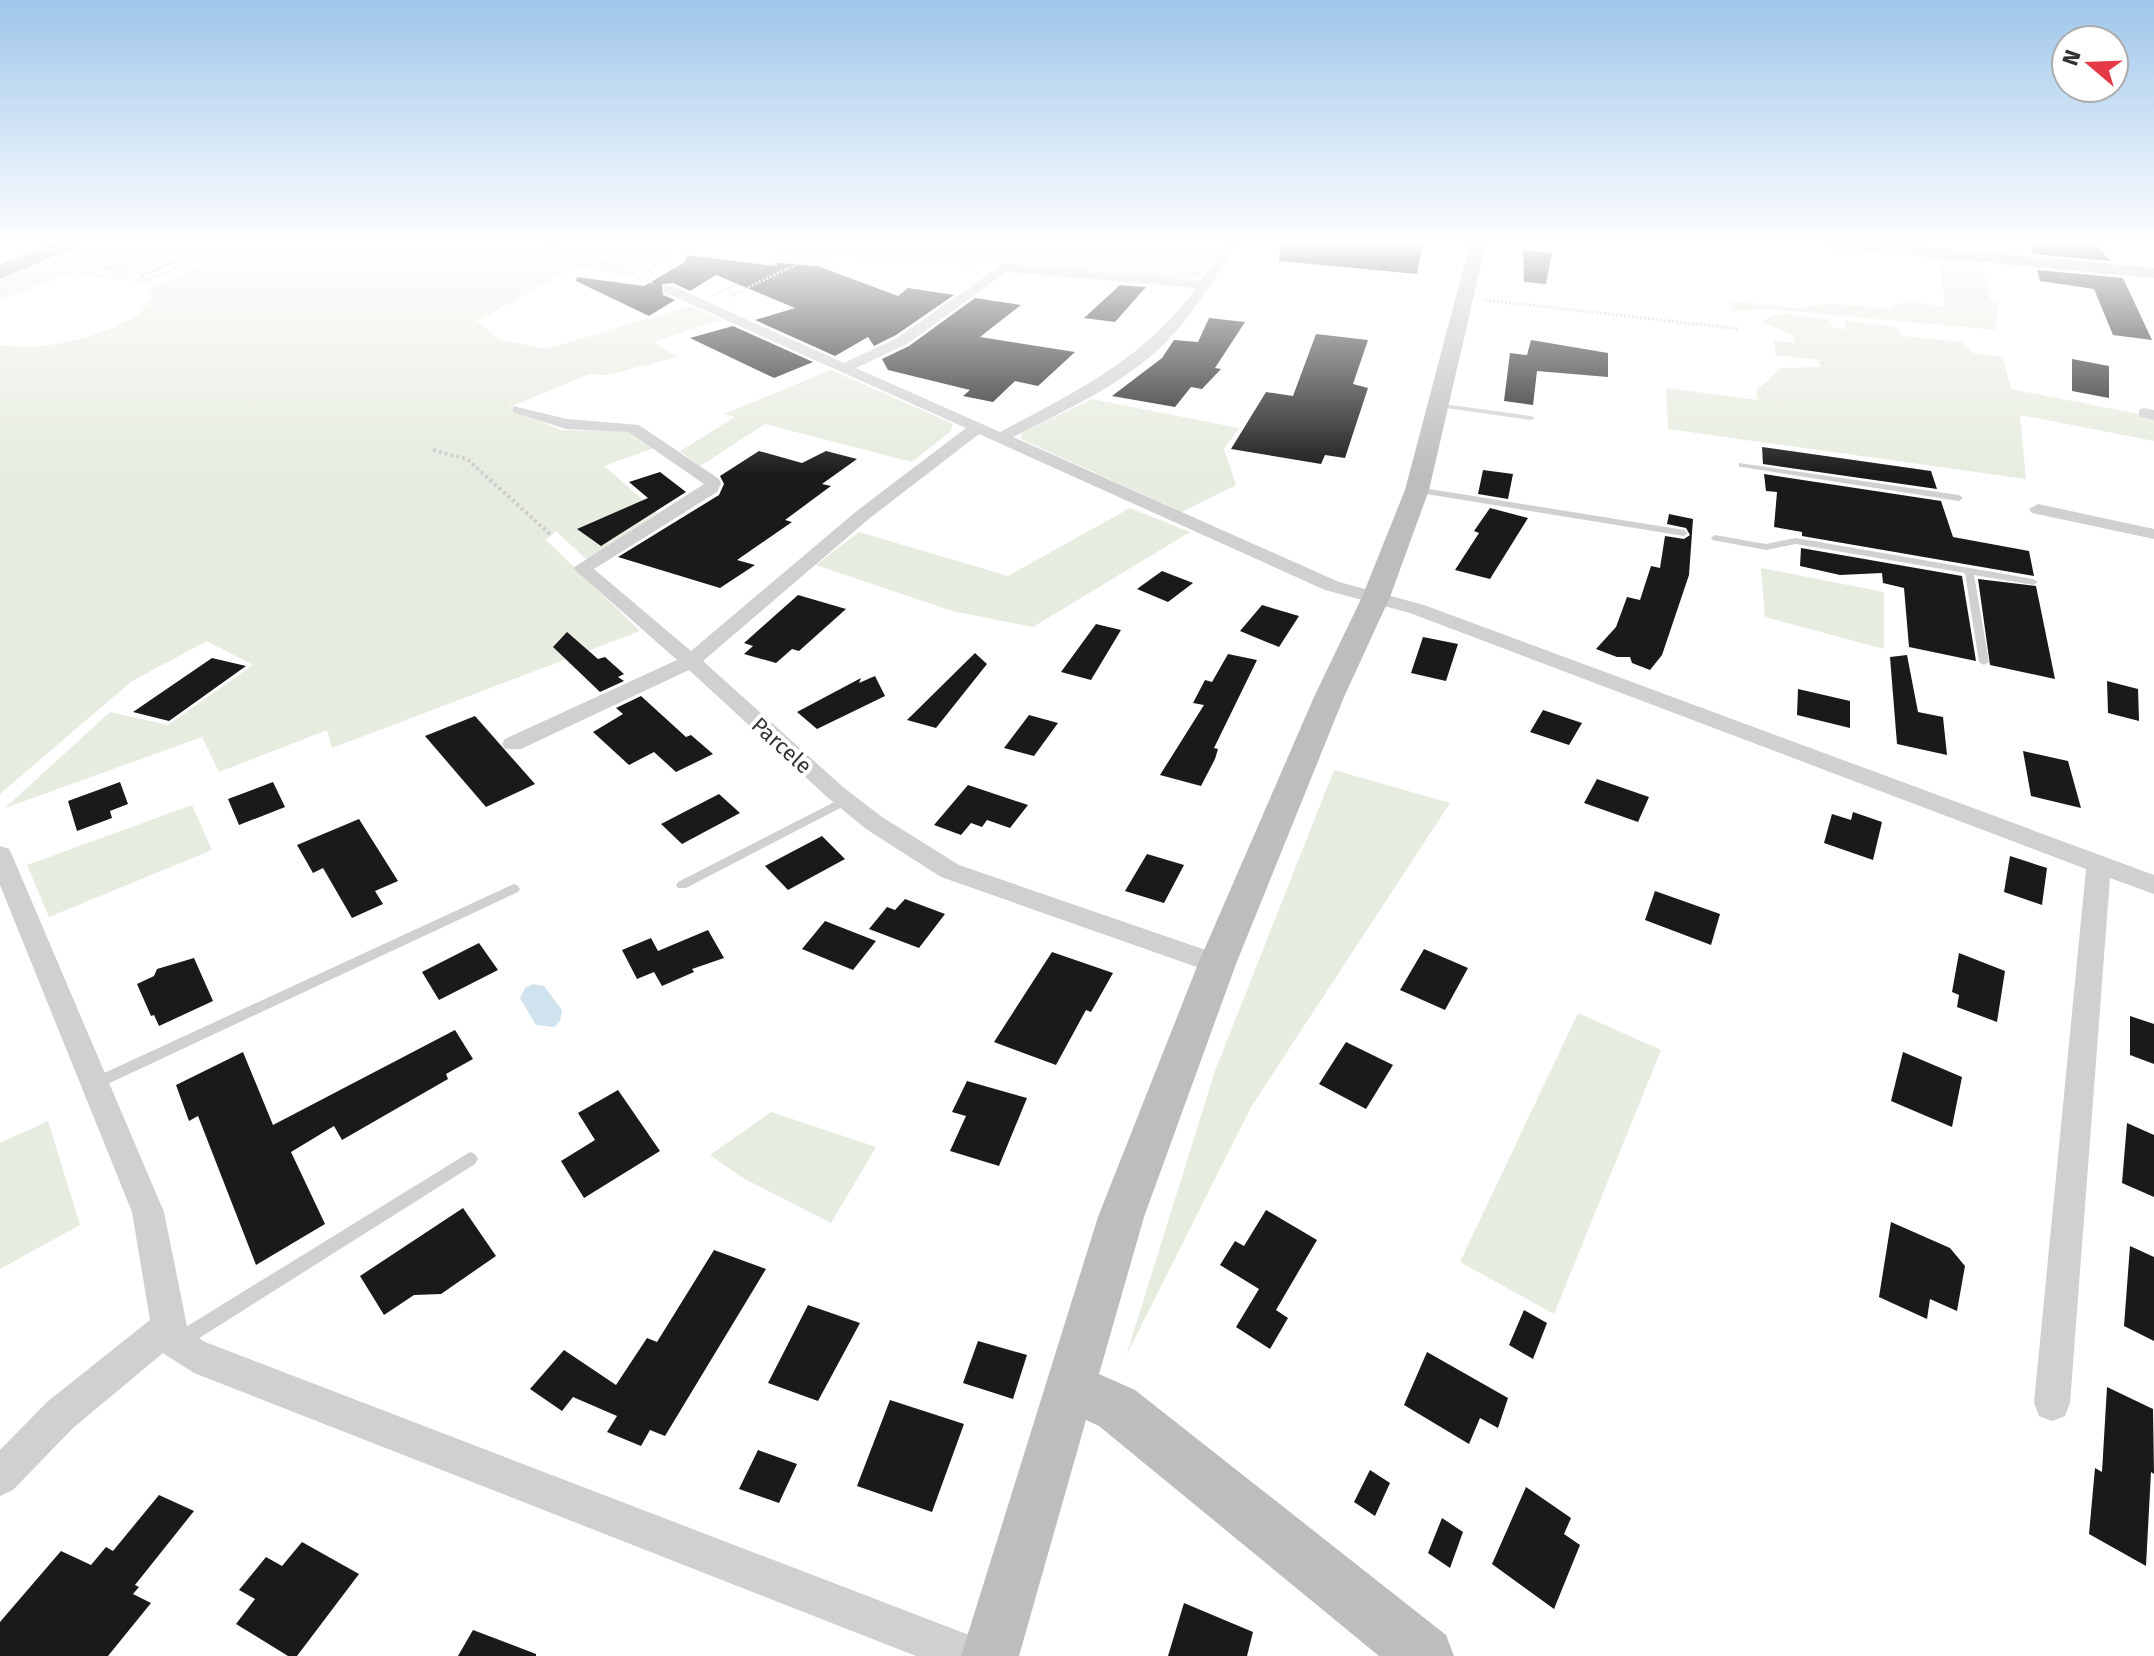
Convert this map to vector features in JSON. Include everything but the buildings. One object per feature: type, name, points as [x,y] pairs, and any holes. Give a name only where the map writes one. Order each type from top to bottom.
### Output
[{"type":"street","points":[[742,320],[1332,586],[1376,597],[2154,885]]},
{"type":"street","points":[[846,367],[902,341],[931,320]]},
{"type":"street","points":[[1000,438],[1129,364],[1158,342],[1176,320]]},
{"type":"street","points":[[990,1656],[1121,1217],[1217,964],[1329,697],[1376,597],[1417,490],[1460,320]]},
{"type":"street","name":"Parcele","points":[[518,409],[566,424],[633,428],[713,483],[711,488],[582,568],[846,800],[950,871],[1217,964]]},
{"type":"street","points":[[513,744],[691,661],[864,514],[978,427]]},
{"type":"street","points":[[2038,509],[2154,534]]},
{"type":"street","points":[[0,855],[148,1212],[172,1335],[194,1355],[969,1656]]},
{"type":"street","points":[[2052,1403],[2099,864]]},
{"type":"street","points":[[0,1477],[60,1415],[172,1335]]},
{"type":"street","points":[[1070,1387],[1095,1395],[1126,1414],[1425,1656]]},
{"type":"lane","points":[[1439,405],[1531,418]]},
{"type":"lane","points":[[1742,465],[1959,498]]},
{"type":"lane","points":[[1417,490],[1684,533]]},
{"type":"lane","points":[[1715,538],[1766,547],[1796,541],[2033,582]]},
{"type":"lane","points":[[1969,571],[1984,662]]},
{"type":"lane","points":[[682,885],[846,800]]},
{"type":"lane","points":[[94,1084],[514,889]]},
{"type":"lane","points":[[172,1335],[470,1159]]},
{"type":"path","points":[[1662,320],[1739,329]]},
{"type":"path","points":[[433,450],[467,459],[551,535]]},
{"type":"shaded area","points":[[478,320],[499,339],[546,349],[643,320],[721,320],[653,342],[678,357],[606,375],[589,374],[510,407],[560,430],[629,431],[654,448],[604,466],[658,513],[587,560],[556,531],[546,540],[640,631],[332,748],[327,730],[219,772],[202,737],[5,808],[110,712],[168,725],[253,665],[207,641],[132,681],[0,794],[0,345],[52,345],[90,336],[125,322]]},
{"type":"shaded area","points":[[1830,320],[1833,328],[1846,329],[1844,321],[1898,327],[1901,336],[1962,342],[1973,353],[2003,357],[2011,389],[2154,417],[2154,441],[2020,415],[2026,479],[1668,429],[1666,388],[1758,400],[1756,391],[1781,368],[1821,367],[1818,360],[1776,355],[1773,340],[1795,343],[1793,335],[1761,322]]},
{"type":"shaded area","points":[[1891,320],[1997,320],[1996,330]]},
{"type":"shaded area","points":[[831,370],[953,424],[951,431],[912,462],[765,424],[700,466],[680,451],[735,417],[724,414]]},
{"type":"shaded area","points":[[1092,399],[1239,428],[1224,449],[1236,485],[1182,512],[1021,439],[1023,432]]},
{"type":"shaded area","points":[[1130,508],[1190,532],[1033,627],[952,611],[816,565],[859,532],[1008,576]]},
{"type":"shaded area","points":[[1761,568],[1884,592],[1884,649],[1765,617]]},
{"type":"shaded area","points":[[1334,770],[1450,803],[1251,1107],[1126,1356],[1215,1071]]},
{"type":"shaded area","points":[[192,805],[212,850],[49,917],[27,865]]},
{"type":"shaded area","points":[[1578,1013],[1661,1050],[1554,1314],[1460,1262]]},
{"type":"shaded area","points":[[771,1112],[876,1147],[831,1223],[743,1178],[710,1155]]},
{"type":"shaded area","points":[[48,1121],[80,1225],[0,1269],[0,1143]]},
{"type":"water","points":[[533,984],[544,986],[562,1010],[560,1021],[554,1027],[536,1025],[520,998],[525,988]]}]
